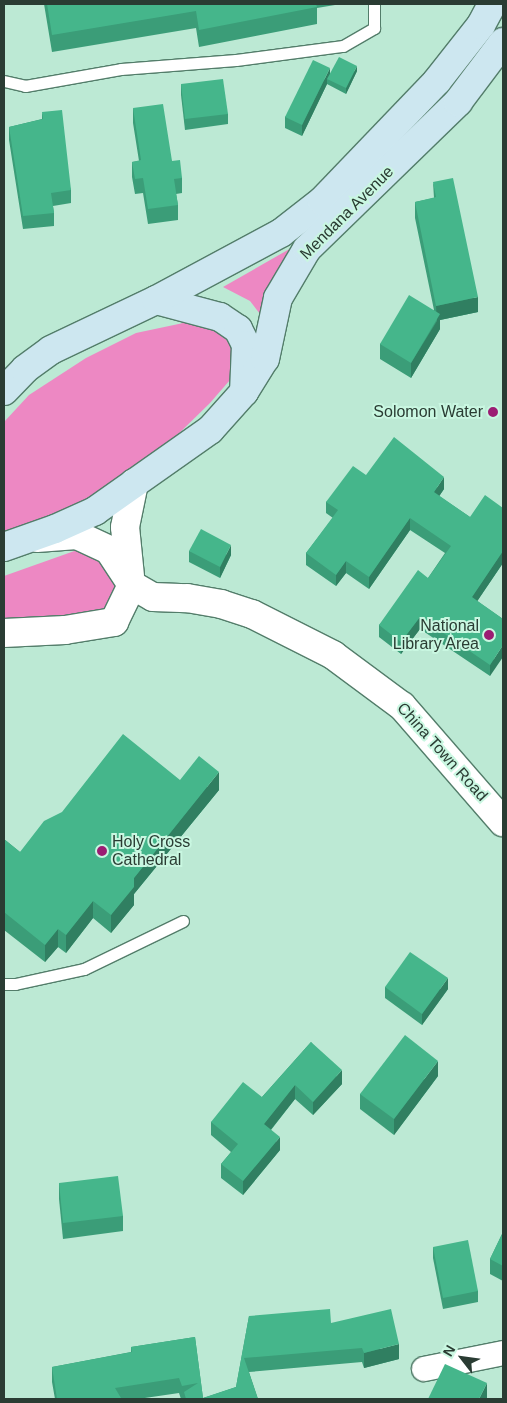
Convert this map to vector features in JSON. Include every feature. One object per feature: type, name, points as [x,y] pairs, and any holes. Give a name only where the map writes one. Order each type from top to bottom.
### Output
[{"type":"main road","name":"Mendana Avenue","points":[[4,391],[26,369],[51,350],[156,300],[280,233],[322,201],[437,81],[481,25],[492,4]]},
{"type":"main road","name":"Mendana Avenue","points":[[4,547],[32,538],[95,511],[210,430],[244,392],[266,359],[278,298],[307,249],[458,102],[503,42]]},
{"type":"main road","points":[[156,300],[220,317],[238,329],[246,344],[244,392]]},
{"type":"street","points":[[4,633],[65,630],[114,622],[132,585],[125,527],[134,483]]},
{"type":"street","points":[[32,538],[77,535],[109,550],[132,585]]},
{"type":"street","name":"China Town Road","points":[[132,585],[153,597],[187,598],[252,614],[333,655],[402,706],[503,822]]},
{"type":"street","points":[[424,1368],[503,1353]]},
{"type":"lane","points":[[4,81],[26,86],[121,68],[236,60],[343,46],[374,28],[374,4]]},
{"type":"lane","points":[[4,984],[15,984],[84,968],[183,920]]},
{"type":"shaded area","points":[[300,243],[267,323],[250,301],[223,287]]},
{"type":"shaded area","points":[[188,322],[212,323],[234,344],[237,361],[230,380],[210,403],[167,445],[107,488],[57,515],[4,533],[4,422],[29,395],[86,358],[136,333]]},
{"type":"shaded area","points":[[80,549],[106,556],[120,594],[101,616],[4,624],[4,576]]},
{"type":"building","points":[[47,4],[316,4],[317,7],[199,30],[196,11],[52,35]]},
{"type":"building","points":[[339,57],[357,66],[346,88],[327,79]]},
{"type":"building","points":[[313,60],[330,68],[302,125],[285,117]]},
{"type":"building","points":[[223,79],[228,114],[185,119],[181,84]]},
{"type":"building","points":[[163,104],[172,161],[180,160],[182,178],[174,179],[178,205],[148,209],[143,178],[135,179],[132,162],[141,160],[133,108]]},
{"type":"building","points":[[62,110],[71,190],[51,193],[54,213],[23,216],[9,127],[43,119],[42,112]]},
{"type":"building","points":[[453,178],[478,297],[436,306],[415,202],[436,197],[433,182]]},
{"type":"building","points":[[409,295],[440,314],[411,363],[380,344]]},
{"type":"building","points":[[394,437],[444,477],[434,492],[470,517],[485,495],[503,508],[503,551],[472,597],[503,619],[503,645],[490,665],[420,617],[401,642],[379,625],[418,570],[428,578],[451,546],[410,518],[369,577],[346,561],[336,575],[306,553],[338,510],[326,502],[353,466],[366,475]]},
{"type":"building","points":[[201,529],[231,545],[220,567],[189,551]]},
{"type":"building","name":"Holy Cross Cathedral","points":[[123,734],[180,780],[199,756],[219,772],[134,878],[134,887],[111,915],[93,901],[66,935],[58,929],[45,945],[4,912],[4,839],[20,852],[44,821],[62,812]]},
{"type":"building","points":[[410,952],[448,978],[422,1014],[385,987]]},
{"type":"building","points":[[405,1035],[438,1061],[394,1119],[360,1094]]},
{"type":"building","points":[[311,1042],[342,1070],[313,1102],[295,1085],[264,1124],[280,1137],[243,1181],[221,1164],[238,1144],[211,1122],[243,1082],[262,1097]]},
{"type":"building","points":[[118,1176],[123,1216],[63,1223],[59,1183]]},
{"type":"building","points":[[503,1232],[503,1266],[490,1259]]},
{"type":"building","points":[[468,1240],[478,1291],[443,1298],[433,1247]]},
{"type":"building","points":[[330,1309],[331,1323],[391,1309],[399,1344],[364,1353],[362,1348],[244,1358],[258,1399],[186,1399],[184,1392],[198,1383],[182,1386],[179,1378],[115,1388],[121,1398],[57,1399],[52,1367],[132,1352],[131,1347],[195,1337],[203,1398],[236,1387],[249,1316]]},
{"type":"building","points":[[445,1364],[487,1383],[479,1399],[428,1399]]},
{"type":"place","name":"Solomon Water","points":[[493,412]]},
{"type":"place","name":"National Library Area","points":[[489,635]]},
{"type":"place","name":"Holy Cross Cathedral","points":[[102,851]]}]
